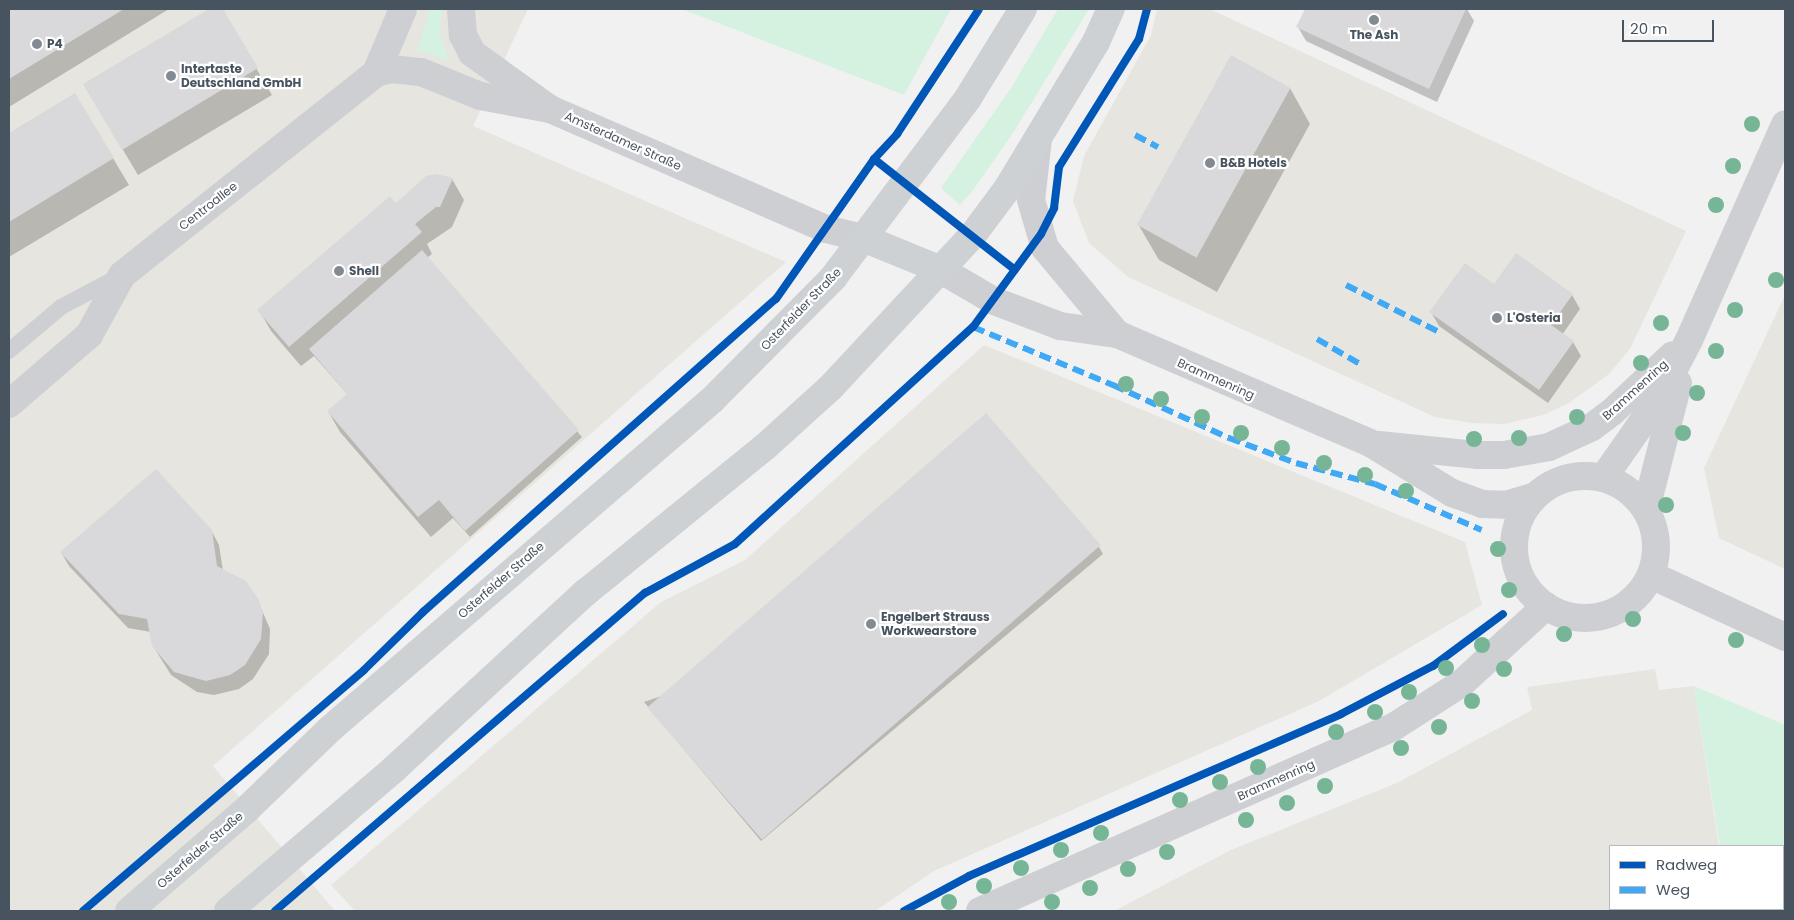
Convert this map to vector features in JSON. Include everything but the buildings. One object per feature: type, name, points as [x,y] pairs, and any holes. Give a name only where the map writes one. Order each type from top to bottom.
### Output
[{"type":"main road","name":"Osterfelder Straße","points":[[129,911],[247,809],[330,729],[712,400],[833,278],[968,98],[1023,9]]},
{"type":"main road","points":[[228,911],[394,769],[585,593],[766,446],[830,387],[972,236],[1038,139],[1096,42],[1110,9]]},
{"type":"main road","points":[[863,238],[941,270]]},
{"type":"street","name":"Centroallee","points":[[9,404],[90,335],[122,275],[376,73],[403,9]]},
{"type":"street","points":[[462,9],[463,35],[472,53],[550,109]]},
{"type":"street","name":"Amsterdamer Straße","points":[[376,73],[392,69],[421,72],[480,96],[550,109],[826,229],[863,238]]},
{"type":"street","name":"Brammenring","points":[[1604,477],[1658,400],[1689,340],[1785,124]]},
{"type":"street","name":"Brammenring","points":[[1038,139],[1031,200],[1045,248],[1117,334]]},
{"type":"street","name":"Brammenring","points":[[941,270],[994,301],[1060,326],[1117,334],[1372,444],[1434,485],[1482,504],[1506,505],[1533,497],[1564,479],[1578,475],[1604,477],[1614,480],[1636,496],[1646,509],[1656,542],[1651,575],[1631,601],[1609,614],[1572,617],[1546,606],[1530,592],[1516,568],[1514,556],[1516,524],[1533,497]]},
{"type":"street","name":"Brammenring","points":[[1372,444],[1478,455],[1504,455],[1549,447],[1592,427],[1612,412],[1689,340]]},
{"type":"street","name":"Brammenring","points":[[1646,509],[1689,340]]},
{"type":"street","points":[[1651,575],[1785,637]]},
{"type":"street","name":"Brammenring","points":[[980,911],[1395,726],[1462,683],[1546,606]]},
{"type":"lane","points":[[9,351],[61,307],[122,275]]},
{"type":"shaded area","points":[[9,9],[528,9],[473,126],[786,262],[213,766],[335,911],[9,911]]},
{"type":"shaded area","points":[[1157,9],[1210,9],[1686,231],[1630,349],[1609,374],[1569,403],[1543,415],[1504,424],[1472,423],[1435,417],[1128,277],[1089,243],[1073,201],[1084,156],[1151,35]]},
{"type":"shaded area","points":[[1785,295],[1785,569],[1719,538],[1704,468]]},
{"type":"shaded area","points":[[984,345],[1465,542],[1482,605],[1319,701],[934,871],[875,911],[355,911],[331,885],[661,602],[745,560]]},
{"type":"shaded area","points":[[1655,669],[1659,690],[1694,686],[1719,845],[1609,845],[1609,910],[1729,911],[1114,911],[1231,850],[1399,782],[1532,710],[1527,687]]},
{"type":"green space","points":[[430,9],[443,9],[440,24],[441,40],[450,61],[418,50]]},
{"type":"green space","points":[[682,9],[951,9],[904,95]]},
{"type":"green space","points":[[1058,9],[1089,9],[1015,130],[974,189],[960,205],[941,188],[1011,88]]},
{"type":"green space","points":[[1694,686],[1785,725],[1785,911],[1730,911],[1784,910],[1784,845],[1720,845]]},
{"type":"marked path","points":[[1135,135],[1158,147]]},
{"type":"marked path","points":[[1346,285],[1439,332]]},
{"type":"marked path","points":[[973,327],[1113,385],[1229,438],[1296,463],[1375,484],[1482,530]]},
{"type":"marked path","points":[[1317,339],[1360,364]]},
{"type":"cycle path","points":[[83,911],[364,670],[423,612],[776,299],[874,159],[897,134],[979,9]]},
{"type":"cycle path","points":[[275,911],[645,593],[735,544],[973,327],[1041,234],[1054,208],[1059,167],[1139,39],[1147,9]]},
{"type":"cycle path","points":[[874,159],[1015,270]]},
{"type":"cycle path","points":[[904,911],[969,876],[1341,714],[1433,666],[1503,614]]},
{"type":"place","name":"The Ash","points":[[1374,20]]},
{"type":"place","name":"P4","points":[[37,44]]},
{"type":"place","name":"Intertaste Deutschland GmbH","points":[[171,76]]},
{"type":"place","name":"B&B Hotels","points":[[1210,163]]},
{"type":"place","name":"Shell","points":[[339,271]]},
{"type":"place","name":"L'Osteria","points":[[1497,318]]},
{"type":"place","name":"Engelbert Strauss Workwearstore","points":[[871,624]]}]
